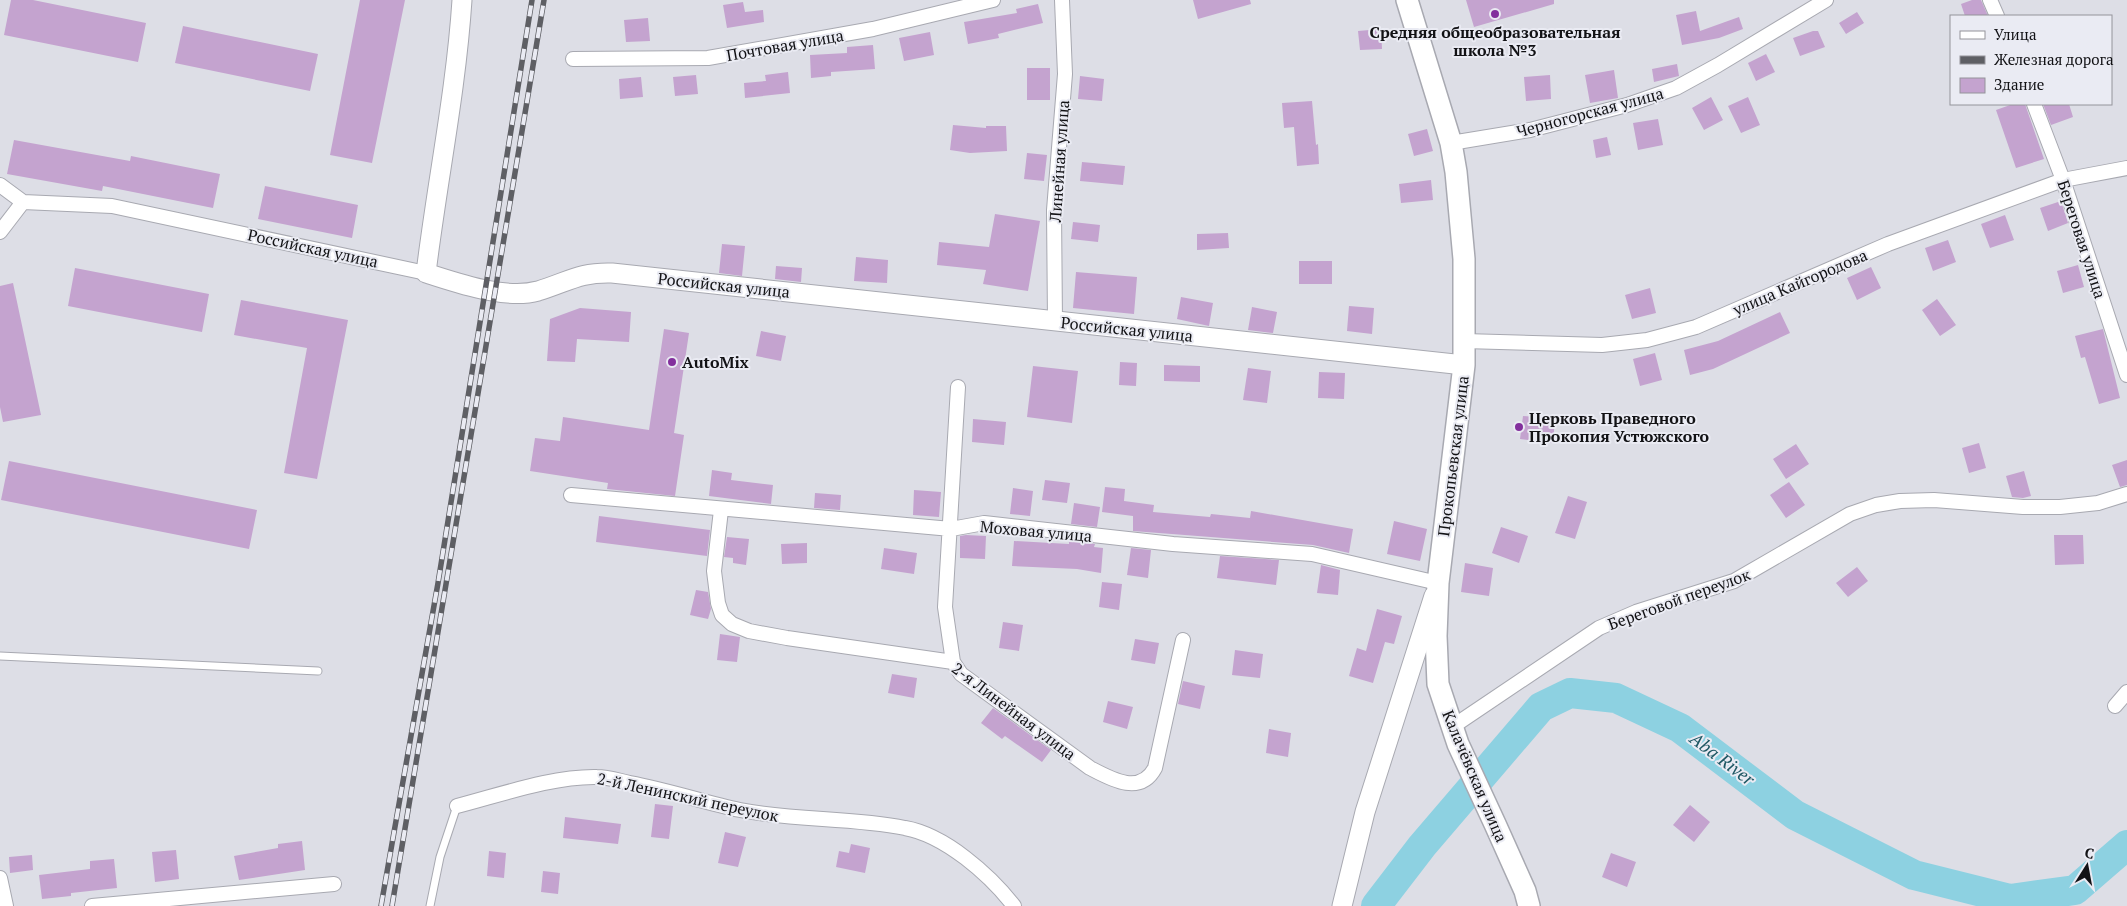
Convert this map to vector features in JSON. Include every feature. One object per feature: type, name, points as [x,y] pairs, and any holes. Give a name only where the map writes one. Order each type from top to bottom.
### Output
[{"type":"main road","points":[[426,273],[433,210],[446,142],[462,0]]},
{"type":"main road","name":"Прокопьевская улица","points":[[1342,906],[1365,812],[1438,583],[1464,365],[1464,258],[1456,172],[1451,143],[1407,0]]},
{"type":"main road","name":"Российская улица","points":[[426,273],[469,286],[515,293],[537,291],[582,275],[612,273],[1464,365]]},
{"type":"main road","name":"Калачёвская улица","points":[[1438,583],[1436,636],[1438,684],[1455,736],[1496,824],[1525,891],[1529,906]]},
{"type":"street","name":"Почтовая улица","points":[[573,59],[708,58],[874,30],[993,0]]},
{"type":"street","name":"Линейная улица","points":[[1055,322],[1054,210],[1066,74],[1062,0]]},
{"type":"street","name":"Черногорская улица","points":[[1451,143],[1530,130],[1627,105],[1676,88],[1826,0]]},
{"type":"street","points":[[1990,0],[1997,15]]},
{"type":"street","name":"Береговая улица","points":[[2034,105],[2063,180],[2127,375]]},
{"type":"street","name":"улица Кайгородова","points":[[1464,341],[1602,345],[1647,340],[1696,327],[1888,244],[2063,180],[2127,168]]},
{"type":"street","points":[[0,185],[23,202],[0,232]]},
{"type":"street","name":"Российская улица","points":[[23,202],[112,206],[426,273]]},
{"type":"street","points":[[953,662],[945,606],[958,387]]},
{"type":"street","name":"Береговой переулок","points":[[1455,736],[1599,628],[1636,612],[1734,581],[1850,514],[1900,501],[1934,500],[2024,507],[2060,507],[2098,503],[2127,494]]},
{"type":"street","name":"Моховая улица","points":[[571,495],[721,510],[950,529],[984,523],[1173,544],[1312,554],[1438,583]]},
{"type":"street","name":"2-я Линейная улица","points":[[721,510],[714,571],[718,603],[722,614],[732,624],[749,631],[787,638],[953,662],[961,674],[1090,768],[1108,778],[1126,783],[1140,783],[1150,778],[1155,768],[1182,640]]},
{"type":"street","points":[[2114,706],[2127,692]]},
{"type":"street","name":"2-й Ленинский переулок","points":[[457,806],[568,778],[599,777],[658,788],[719,806],[772,816],[907,828],[932,838],[960,854],[1002,890],[1014,906]]},
{"type":"street","points":[[0,878],[6,906]]},
{"type":"street","points":[[92,906],[334,884]]},
{"type":"lane","points":[[0,656],[318,671]]},
{"type":"lane","points":[[430,906],[440,857],[457,806]]},
{"type":"building","points":[[11,0],[33,0],[146,23],[138,62],[4,35]]},
{"type":"building","points":[[360,0],[405,0],[372,163],[330,155]]},
{"type":"building","points":[[1193,0],[1250,0],[1251,4],[1198,19]]},
{"type":"building","name":"Средняя общеобразовательная школа №3","points":[[1466,0],[1554,0],[1554,4],[1474,27]]},
{"type":"building","points":[[1972,0],[1981,0],[1988,15],[1965,15],[1961,4]]},
{"type":"building","points":[[743,2],[745,12],[763,10],[764,22],[727,28],[723,5]]},
{"type":"building","points":[[1038,4],[1043,23],[998,34],[999,38],[968,44],[964,22],[1017,13],[1016,9]]},
{"type":"building","points":[[1696,11],[1700,31],[1739,17],[1743,29],[1719,38],[1682,45],[1676,15]]},
{"type":"building","points":[[1857,12],[1864,23],[1846,34],[1839,23]]},
{"type":"building","points":[[648,18],[650,41],[626,42],[624,20]]},
{"type":"building","points":[[183,26],[318,54],[310,91],[175,63]]},
{"type":"building","points":[[1381,29],[1382,49],[1360,50],[1358,31]]},
{"type":"building","points":[[1818,31],[1825,47],[1800,56],[1793,38]]},
{"type":"building","points":[[930,32],[934,55],[904,61],[899,38]]},
{"type":"building","points":[[873,45],[875,69],[831,72],[831,76],[811,78],[810,55],[847,53],[847,47]]},
{"type":"building","points":[[1766,54],[1775,72],[1756,81],[1748,63]]},
{"type":"building","points":[[1677,64],[1679,76],[1654,82],[1652,69]]},
{"type":"building","points":[[1027,68],[1050,68],[1050,100],[1027,100]]},
{"type":"building","points":[[1614,70],[1618,98],[1590,103],[1585,75]]},
{"type":"building","points":[[788,72],[790,93],[745,98],[744,83],[766,81],[765,75]]},
{"type":"building","points":[[696,75],[698,94],[675,96],[673,77]]},
{"type":"building","points":[[1550,75],[1551,99],[1526,101],[1524,77]]},
{"type":"building","points":[[1080,76],[1104,79],[1102,101],[1078,99]]},
{"type":"building","points":[[641,77],[643,97],[620,99],[619,79]]},
{"type":"building","points":[[1711,97],[1723,120],[1704,130],[1692,108]]},
{"type":"building","points":[[1748,97],[1760,125],[1741,133],[1728,106]]},
{"type":"building","points":[[1312,101],[1319,164],[1297,166],[1294,127],[1284,128],[1282,103]]},
{"type":"building","points":[[2010,105],[2025,105],[2044,159],[2016,168],[1996,110]]},
{"type":"building","points":[[2043,105],[2069,105],[2073,117],[2051,125]]},
{"type":"building","points":[[1658,119],[1663,145],[1638,150],[1633,123]]},
{"type":"building","points":[[953,125],[986,128],[986,126],[1006,126],[1007,151],[970,153],[950,150]]},
{"type":"building","points":[[1427,129],[1433,151],[1414,156],[1408,134]]},
{"type":"building","points":[[1607,137],[1611,155],[1596,158],[1593,140]]},
{"type":"building","points":[[14,140],[130,161],[131,156],[220,174],[213,208],[103,186],[102,191],[7,174]]},
{"type":"building","points":[[1027,153],[1047,155],[1044,181],[1024,179]]},
{"type":"building","points":[[1082,162],[1125,166],[1123,185],[1080,181]]},
{"type":"building","points":[[1431,180],[1433,200],[1401,203],[1399,184]]},
{"type":"building","points":[[265,186],[358,205],[352,238],[258,219]]},
{"type":"building","points":[[2061,201],[2068,223],[2048,231],[2040,208]]},
{"type":"building","points":[[995,214],[1040,221],[1028,291],[983,284],[986,270],[937,265],[939,242],[989,247]]},
{"type":"building","points":[[2005,215],[2014,240],[1990,248],[1981,224]]},
{"type":"building","points":[[1073,222],[1100,225],[1098,242],[1071,239]]},
{"type":"building","points":[[1228,233],[1229,248],[1197,250],[1197,234]]},
{"type":"building","points":[[1948,240],[1956,262],[1933,271],[1925,248]]},
{"type":"building","points":[[722,244],[745,246],[742,276],[719,273]]},
{"type":"building","points":[[856,257],[888,260],[887,283],[854,281]]},
{"type":"building","points":[[1299,261],[1332,261],[1332,284],[1299,284]]},
{"type":"building","points":[[2078,265],[2084,287],[2063,293],[2057,271]]},
{"type":"building","points":[[776,266],[802,268],[801,282],[775,279]]},
{"type":"building","points":[[1871,267],[1881,288],[1857,300],[1847,278]]},
{"type":"building","points":[[75,268],[209,294],[202,332],[68,306]]},
{"type":"building","points":[[1076,272],[1137,277],[1134,314],[1073,308]]},
{"type":"building","points":[[13,283],[41,415],[3,422],[0,407],[0,286]]},
{"type":"building","points":[[1650,288],[1656,313],[1632,319],[1625,295]]},
{"type":"building","points":[[1181,297],[1213,303],[1209,326],[1177,319]]},
{"type":"building","points":[[1937,299],[1956,325],[1940,336],[1922,310]]},
{"type":"building","points":[[241,300],[348,320],[317,479],[284,473],[307,348],[234,335]]},
{"type":"building","points":[[1349,306],[1374,308],[1372,334],[1347,331]]},
{"type":"building","points":[[1252,307],[1277,312],[1273,333],[1248,330]]},
{"type":"building","points":[[580,308],[631,312],[629,342],[577,339],[575,362],[547,361],[550,319]]},
{"type":"building","points":[[1780,312],[1790,333],[1713,369],[1690,375],[1684,350],[1718,341]]},
{"type":"building","points":[[664,329],[689,333],[674,433],[684,435],[675,496],[607,489],[608,483],[530,471],[535,438],[560,441],[563,417],[649,430]]},
{"type":"building","points":[[2103,329],[2120,398],[2099,404],[2085,357],[2081,358],[2075,336]]},
{"type":"building","points":[[761,331],[786,336],[781,361],[756,356]]},
{"type":"building","points":[[1655,353],[1662,380],[1640,386],[1633,359]]},
{"type":"building","points":[[1120,362],[1137,363],[1136,386],[1119,385]]},
{"type":"building","points":[[1164,365],[1200,366],[1200,382],[1164,381]]},
{"type":"building","points":[[1033,366],[1078,371],[1072,423],[1027,417]]},
{"type":"building","points":[[1248,368],[1271,371],[1267,403],[1243,400]]},
{"type":"building","points":[[1319,372],[1345,373],[1344,399],[1318,398]]},
{"type":"building","points":[[1523,416],[1555,419],[1553,443],[1520,439]]},
{"type":"building","points":[[973,419],[1006,422],[1004,445],[972,442]]},
{"type":"building","points":[[1979,443],[1986,468],[1969,473],[1962,448]]},
{"type":"building","points":[[1796,444],[1809,464],[1786,479],[1773,459]]},
{"type":"building","points":[[2127,460],[2127,485],[2120,487],[2112,465]]},
{"type":"building","points":[[9,461],[257,510],[249,549],[1,500]]},
{"type":"building","points":[[712,470],[732,473],[731,480],[773,485],[771,504],[709,496]]},
{"type":"building","points":[[2024,471],[2031,496],[2023,498],[2012,497],[2006,476]]},
{"type":"building","points":[[1045,480],[1070,483],[1067,503],[1042,500]]},
{"type":"building","points":[[1789,482],[1805,505],[1786,518],[1770,495]]},
{"type":"building","points":[[1105,487],[1125,489],[1124,501],[1154,505],[1153,512],[1210,517],[1211,514],[1250,518],[1251,511],[1353,529],[1349,553],[1313,545],[1133,531],[1133,516],[1102,512]]},
{"type":"building","points":[[1013,488],[1033,491],[1030,516],[1010,514]]},
{"type":"building","points":[[914,490],[941,492],[939,517],[913,515]]},
{"type":"building","points":[[815,493],[841,495],[840,510],[814,508]]},
{"type":"building","points":[[1568,496],[1587,502],[1575,539],[1555,533]]},
{"type":"building","points":[[1074,503],[1100,507],[1097,527],[1071,524]]},
{"type":"building","points":[[599,516],[710,530],[707,556],[596,542]]},
{"type":"building","points":[[1394,521],[1427,529],[1420,561],[1387,554]]},
{"type":"building","points":[[1501,527],[1528,536],[1519,563],[1492,553]]},
{"type":"building","points":[[2054,535],[2083,535],[2084,564],[2055,565]]},
{"type":"building","points":[[960,536],[986,536],[985,559],[960,558]]},
{"type":"building","points":[[727,537],[749,539],[746,565],[733,563],[733,558],[724,557]]},
{"type":"building","points":[[1014,541],[1069,544],[1069,541],[1095,544],[1094,547],[1103,548],[1101,573],[1077,569],[1012,566]]},
{"type":"building","points":[[807,543],[807,563],[782,564],[781,544]]},
{"type":"building","points":[[884,548],[917,553],[914,574],[881,569]]},
{"type":"building","points":[[1131,548],[1151,550],[1148,578],[1127,575]]},
{"type":"building","points":[[1220,556],[1279,560],[1276,585],[1217,578]]},
{"type":"building","points":[[1465,563],[1493,568],[1489,596],[1461,592]]},
{"type":"building","points":[[1321,565],[1340,570],[1338,595],[1317,593]]},
{"type":"building","points":[[1857,567],[1868,581],[1848,597],[1836,583]]},
{"type":"building","points":[[1102,582],[1122,584],[1119,610],[1099,607]]},
{"type":"building","points":[[696,590],[708,592],[711,609],[708,619],[690,615]]},
{"type":"building","points":[[1377,609],[1402,616],[1394,644],[1385,642],[1373,683],[1349,676],[1357,648],[1366,651]]},
{"type":"building","points":[[1003,622],[1023,625],[1019,651],[999,648]]},
{"type":"building","points":[[720,634],[740,637],[737,662],[717,660]]},
{"type":"building","points":[[1135,639],[1159,643],[1155,664],[1131,660]]},
{"type":"building","points":[[1235,650],[1263,654],[1260,678],[1232,675]]},
{"type":"building","points":[[892,674],[917,678],[914,698],[888,693]]},
{"type":"building","points":[[1183,681],[1205,686],[1200,709],[1178,704]]},
{"type":"building","points":[[1108,701],[1133,707],[1127,729],[1103,722]]},
{"type":"building","points":[[993,708],[1051,750],[1042,762],[1005,736],[1002,739],[981,723]]},
{"type":"building","points":[[1269,729],[1291,733],[1288,757],[1266,753]]},
{"type":"building","points":[[655,804],[673,806],[669,839],[651,837]]},
{"type":"building","points":[[1690,805],[1710,822],[1694,842],[1673,825]]},
{"type":"building","points":[[565,817],[621,824],[618,844],[563,838]]},
{"type":"building","points":[[725,832],[746,837],[738,867],[718,863]]},
{"type":"building","points":[[302,841],[305,870],[239,880],[234,856],[278,848],[278,844]]},
{"type":"building","points":[[851,844],[870,848],[865,873],[836,867],[839,851],[849,853]]},
{"type":"building","points":[[176,850],[179,879],[155,882],[152,852]]},
{"type":"building","points":[[489,851],[506,853],[504,878],[487,876]]},
{"type":"building","points":[[1611,853],[1636,862],[1627,887],[1602,877]]},
{"type":"building","points":[[32,855],[33,870],[10,873],[9,857]]},
{"type":"building","points":[[114,859],[117,888],[71,893],[71,896],[42,899],[39,875],[90,869],[90,861]]},
{"type":"building","points":[[543,871],[560,873],[558,894],[541,892]]},
{"type":"waterway","name":"Aba River","points":[[1376,906],[1422,846],[1541,707],[1570,693],[1616,698],[1680,728],[1795,815],[1914,875],[2010,899],[2075,890],[2127,845]]},
{"type":"railway","points":[[381,906],[438,583],[532,0]]},
{"type":"railway","points":[[392,906],[544,0]]},
{"type":"place","name":"Средняя общеобразовательная школа №3","points":[[1495,14]]},
{"type":"place","name":"AutoMix","points":[[672,362]]},
{"type":"place","name":"Церковь Праведного Прокопия Устюжского","points":[[1519,427]]}]
